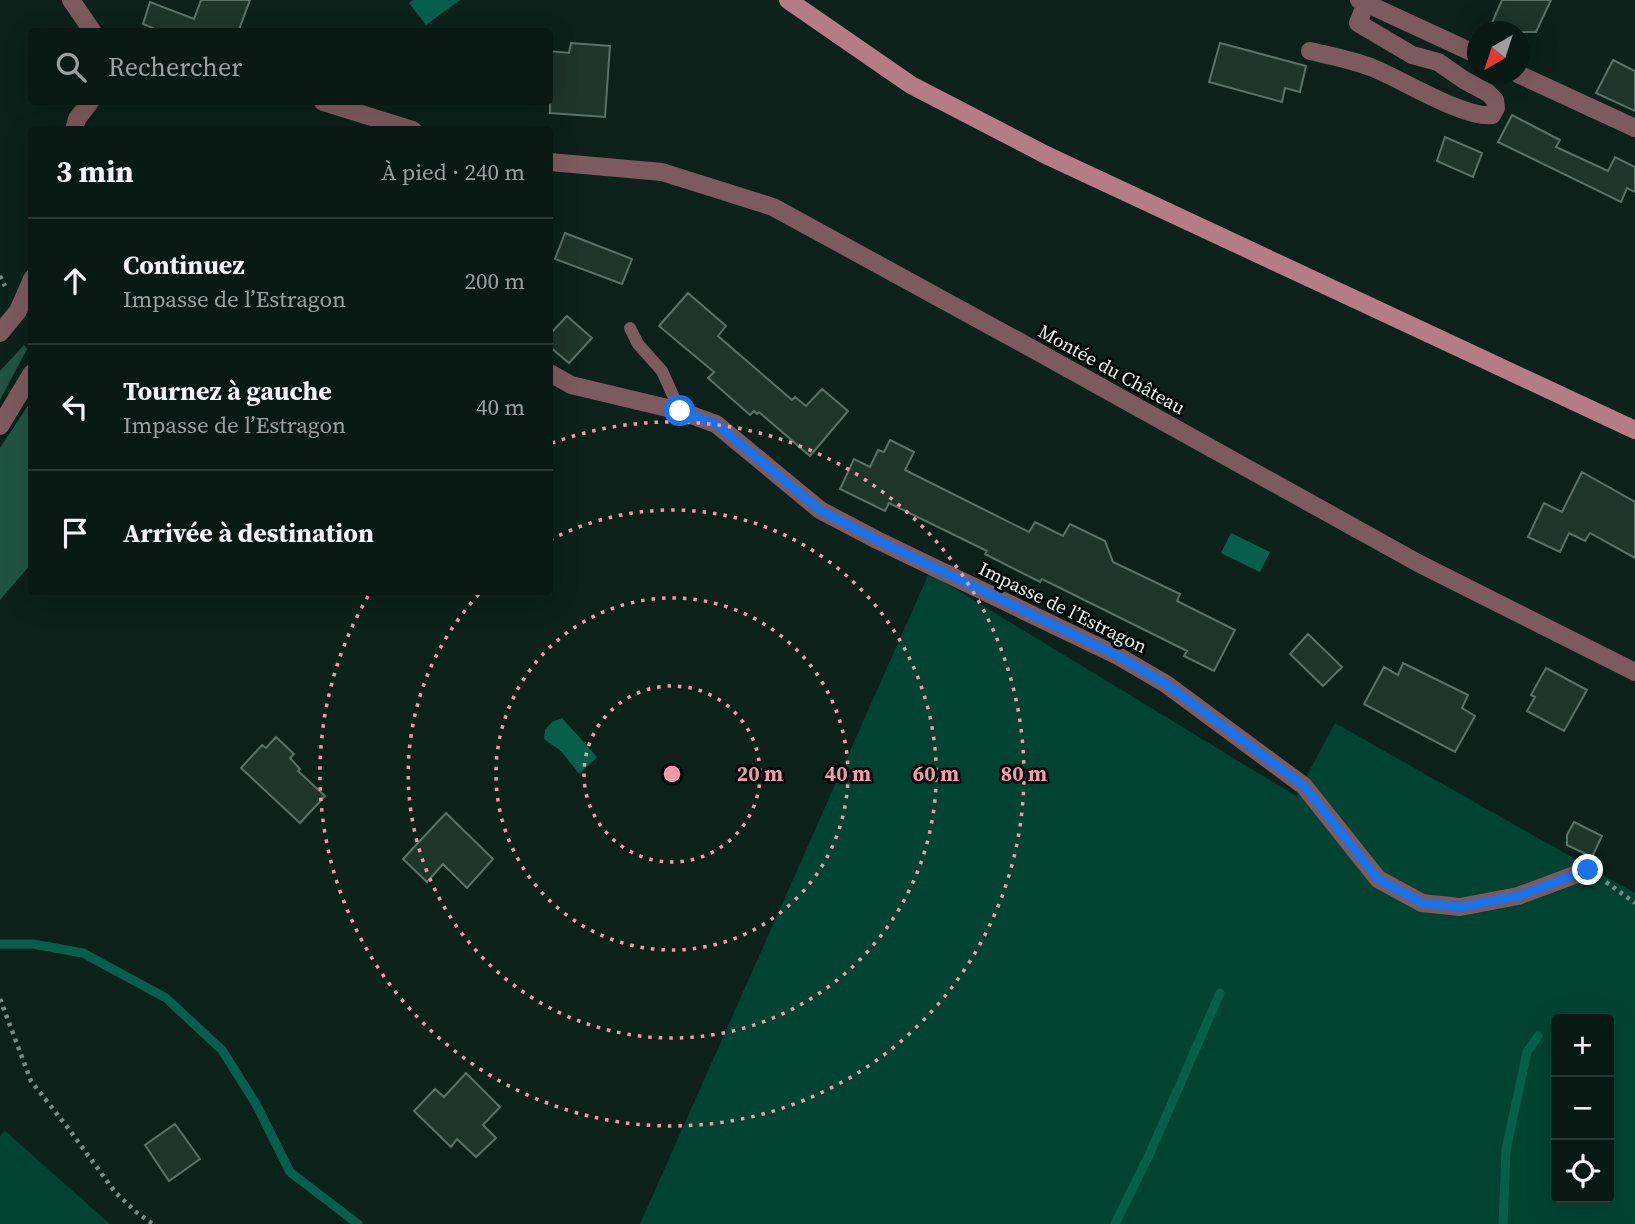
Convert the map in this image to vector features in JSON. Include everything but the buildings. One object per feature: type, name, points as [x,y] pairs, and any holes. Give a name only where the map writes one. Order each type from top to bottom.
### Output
[{"type":"main road","points":[[788,0],[911,85],[1046,155],[1635,430]]},
{"type":"street","points":[[71,0],[90,28]]},
{"type":"street","points":[[1310,51],[1359,62],[1464,110],[1485,116],[1492,115],[1496,108],[1488,93],[1438,62],[1412,55],[1359,23],[1363,2],[1467,50]]},
{"type":"street","points":[[1530,80],[1635,128]]},
{"type":"street","points":[[75,126],[88,105]]},
{"type":"street","points":[[333,105],[400,126]]},
{"type":"street","name":"Montée du Château","points":[[553,162],[662,172],[773,207],[1418,563],[1635,672]]},
{"type":"street","points":[[0,333],[18,311],[28,288]]},
{"type":"street","name":"Impasse de l’Estragon","points":[[553,375],[571,384],[680,411],[716,424],[820,510],[1118,656],[1166,684],[1304,786],[1378,879],[1422,903],[1460,907],[1518,896],[1588,870]]},
{"type":"street","points":[[0,426],[28,380]]},
{"type":"lane","points":[[629,328],[638,344],[663,371],[680,411]]},
{"type":"path","points":[[1588,870],[1635,903]]},
{"type":"path","points":[[0,999],[31,1081],[115,1192],[153,1224]]},
{"type":"shaded area","points":[[413,0],[460,0],[426,25],[409,3]]},
{"type":"shaded area","points":[[24,345],[27,349],[0,400],[0,371]]},
{"type":"shaded area","points":[[28,406],[28,567],[0,600],[0,448]]},
{"type":"shaded area","points":[[1231,533],[1270,552],[1260,572],[1221,553]]},
{"type":"shaded area","points":[[929,573],[1296,796],[1335,723],[1635,893],[1635,1224],[640,1224]]},
{"type":"shaded area","points":[[562,718],[597,757],[579,774],[562,752],[544,739],[545,730],[552,722]]},
{"type":"shaded area","points":[[4,1130],[110,1224],[0,1224],[0,1136]]},
{"type":"waterway","points":[[0,944],[33,944],[83,953],[166,998],[222,1050],[256,1104],[290,1172],[358,1224]]},
{"type":"waterway","points":[[1115,1224],[1150,1153],[1220,993]]},
{"type":"waterway","points":[[1503,1224],[1506,1150],[1527,1052],[1538,1036]]},
{"type":"route","points":[[680,411],[716,424],[820,510],[1118,656],[1166,684],[1304,786],[1378,879],[1422,903],[1460,907],[1518,896],[1588,870]]}]
